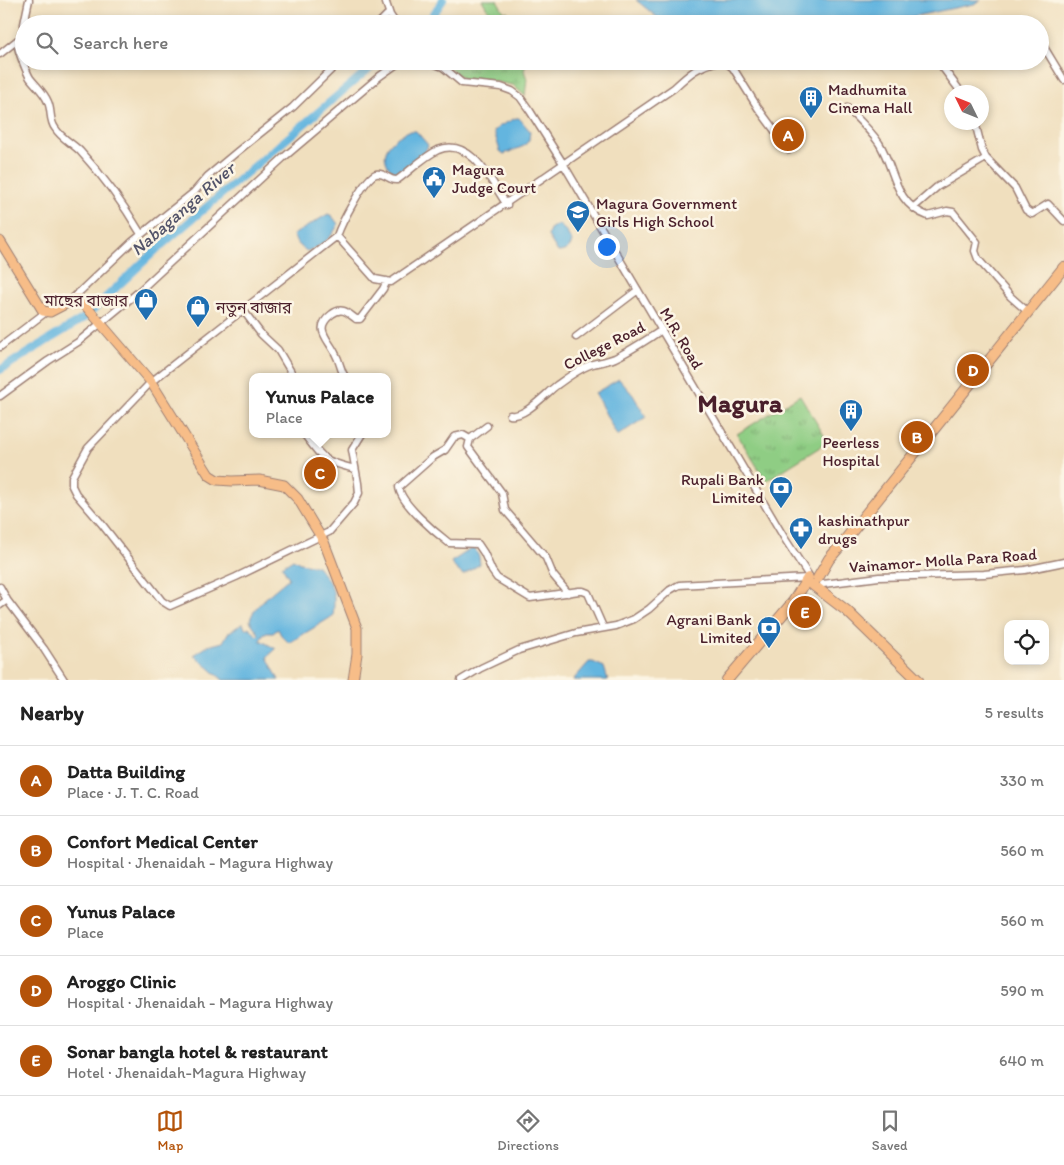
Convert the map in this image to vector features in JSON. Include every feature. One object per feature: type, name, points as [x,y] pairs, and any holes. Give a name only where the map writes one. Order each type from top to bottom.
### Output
[{"type":"highway","points":[[727,680],[814,580],[1064,267]]},
{"type":"highway","points":[[814,580],[918,680]]},
{"type":"main road","points":[[0,241],[41,310],[46,312],[54,310],[70,301],[79,299],[84,304],[151,382],[209,475],[217,480],[259,480],[284,485],[298,499],[321,536],[357,628],[353,680]]},
{"type":"street","points":[[26,15],[29,0]]},
{"type":"street","points":[[385,0],[392,15]]},
{"type":"street","points":[[0,54],[15,42]]},
{"type":"street","points":[[1049,54],[1064,80]]},
{"type":"street","points":[[27,70],[30,78],[38,86],[50,105],[50,120],[54,127],[65,140],[79,150],[128,212],[141,234]]},
{"type":"street","points":[[70,301],[141,234],[194,192],[208,176],[238,150],[293,107],[331,70]]},
{"type":"street","points":[[0,396],[48,361],[74,346],[98,320],[136,294],[283,158],[388,70]]},
{"type":"street","name":"M.R. Road","points":[[447,70],[462,83],[502,87],[512,91],[530,111],[564,165],[785,539],[814,580]]},
{"type":"street","points":[[337,236],[375,279],[391,282],[409,272],[507,205],[674,88],[693,70]]},
{"type":"street","points":[[735,70],[758,108],[789,150]]},
{"type":"street","points":[[944,70],[956,85]]},
{"type":"street","points":[[847,108],[879,144],[904,200],[928,216],[947,211],[954,212],[977,242],[975,251],[978,259],[1011,297],[1028,312]]},
{"type":"street","points":[[977,130],[986,158],[1017,190],[1029,213],[1032,214],[1048,204],[1064,221]]},
{"type":"street","points":[[360,438],[352,450],[358,494],[354,503],[329,532],[170,606],[162,601],[76,494],[72,486],[72,477],[88,448],[151,382],[337,236],[341,223],[369,178],[379,174],[391,180],[397,180],[437,150],[458,148],[473,156],[507,205]]},
{"type":"street","points":[[914,207],[937,187],[986,158]]},
{"type":"street","points":[[342,373],[339,368],[337,356],[322,332],[324,322],[331,314],[339,310],[343,310],[356,319],[360,318],[387,281]]},
{"type":"street","points":[[576,337],[638,290]]},
{"type":"street","points":[[243,310],[260,334],[278,350],[292,373]]},
{"type":"street","points":[[0,347],[46,312]]},
{"type":"street","name":"College Road","points":[[510,415],[523,414],[555,386],[592,364],[607,362],[624,354],[662,330]]},
{"type":"street","points":[[487,426],[470,439],[468,447],[502,493],[505,510],[546,558],[553,575],[568,593]]},
{"type":"street","points":[[470,439],[463,435],[454,437],[444,450],[433,457],[399,488],[401,494],[415,512],[449,543],[478,544],[497,578],[522,594],[530,598],[583,591],[588,594],[604,627]]},
{"type":"street","points":[[307,438],[321,457],[334,464],[355,469]]},
{"type":"street","name":"Vainamor- Molla Para Road","points":[[461,680],[519,650],[576,633],[616,626],[634,619],[679,585],[984,574],[1025,570],[1064,562]]},
{"type":"street","points":[[0,587],[7,600],[44,649],[64,680]]},
{"type":"street","points":[[0,605],[7,600]]},
{"type":"green space","points":[[482,0],[497,0],[504,12],[498,15],[491,15]]},
{"type":"green space","points":[[507,11],[509,15],[501,15]]},
{"type":"green space","points":[[452,70],[524,70],[527,79],[525,96],[513,85],[486,80],[473,81],[463,79]]},
{"type":"green space","points":[[800,395],[828,442],[766,481],[737,434]]},
{"type":"water","points":[[636,0],[981,0],[974,4],[921,15],[654,15]]},
{"type":"water","points":[[519,118],[530,131],[529,140],[524,146],[504,154],[500,151],[494,131]]},
{"type":"water","points":[[409,131],[416,131],[428,145],[416,164],[394,173],[386,160],[387,148],[396,138]]},
{"type":"water","points":[[328,214],[338,224],[333,233],[317,247],[307,251],[302,248],[293,235]]},
{"type":"water","points":[[558,224],[566,231],[572,242],[567,249],[558,252],[548,236],[550,229]]},
{"type":"water","points":[[619,379],[633,395],[646,417],[617,436],[595,393]]},
{"type":"water","points":[[474,547],[480,564],[463,575],[451,562]]},
{"type":"water","points":[[293,559],[300,563],[317,566],[327,579],[332,589],[334,600],[333,616],[289,643],[278,629],[273,633],[265,633],[260,640],[276,649],[267,657],[279,680],[223,680],[194,655],[208,646],[223,642],[228,633],[243,623],[245,629],[249,627],[257,636],[259,634],[250,621],[252,615],[260,603],[289,578],[282,566]]},
{"type":"water","points":[[589,662],[604,667],[608,680],[573,680]]},
{"type":"waterway","name":"Nabaganga River","points":[[433,15],[443,0]]},
{"type":"waterway","name":"Nabaganga River","points":[[0,370],[84,318],[156,250],[368,70]]},
{"type":"place","name":"Madhumita Cinema Hall","points":[[811,119]]},
{"type":"place","name":"Datta Building","points":[[788,135]]},
{"type":"place","name":"Magura Judge Court","points":[[434,199]]},
{"type":"place","name":"Magura Government Girls High School","points":[[578,233]]},
{"type":"place","name":"মাছের বাজার","points":[[146,321]]},
{"type":"place","name":"নতুন বাজার","points":[[198,328]]},
{"type":"place","name":"Aroggo Clinic","points":[[973,370]]},
{"type":"place","name":"Peerless Hospital","points":[[851,432]]},
{"type":"place","name":"Confort Medical Center","points":[[917,437]]},
{"type":"place","name":"Yunus Palace","points":[[320,473]]},
{"type":"place","name":"Rupali Bank Limited","points":[[781,509]]},
{"type":"place","name":"kashinathpur drugs","points":[[801,550]]},
{"type":"place","name":"Sonar bangla hotel & restaurant","points":[[805,612]]},
{"type":"place","name":"Agrani Bank Limited","points":[[769,649]]},
{"type":"district","name":"Magura","points":[[740,403]]}]
